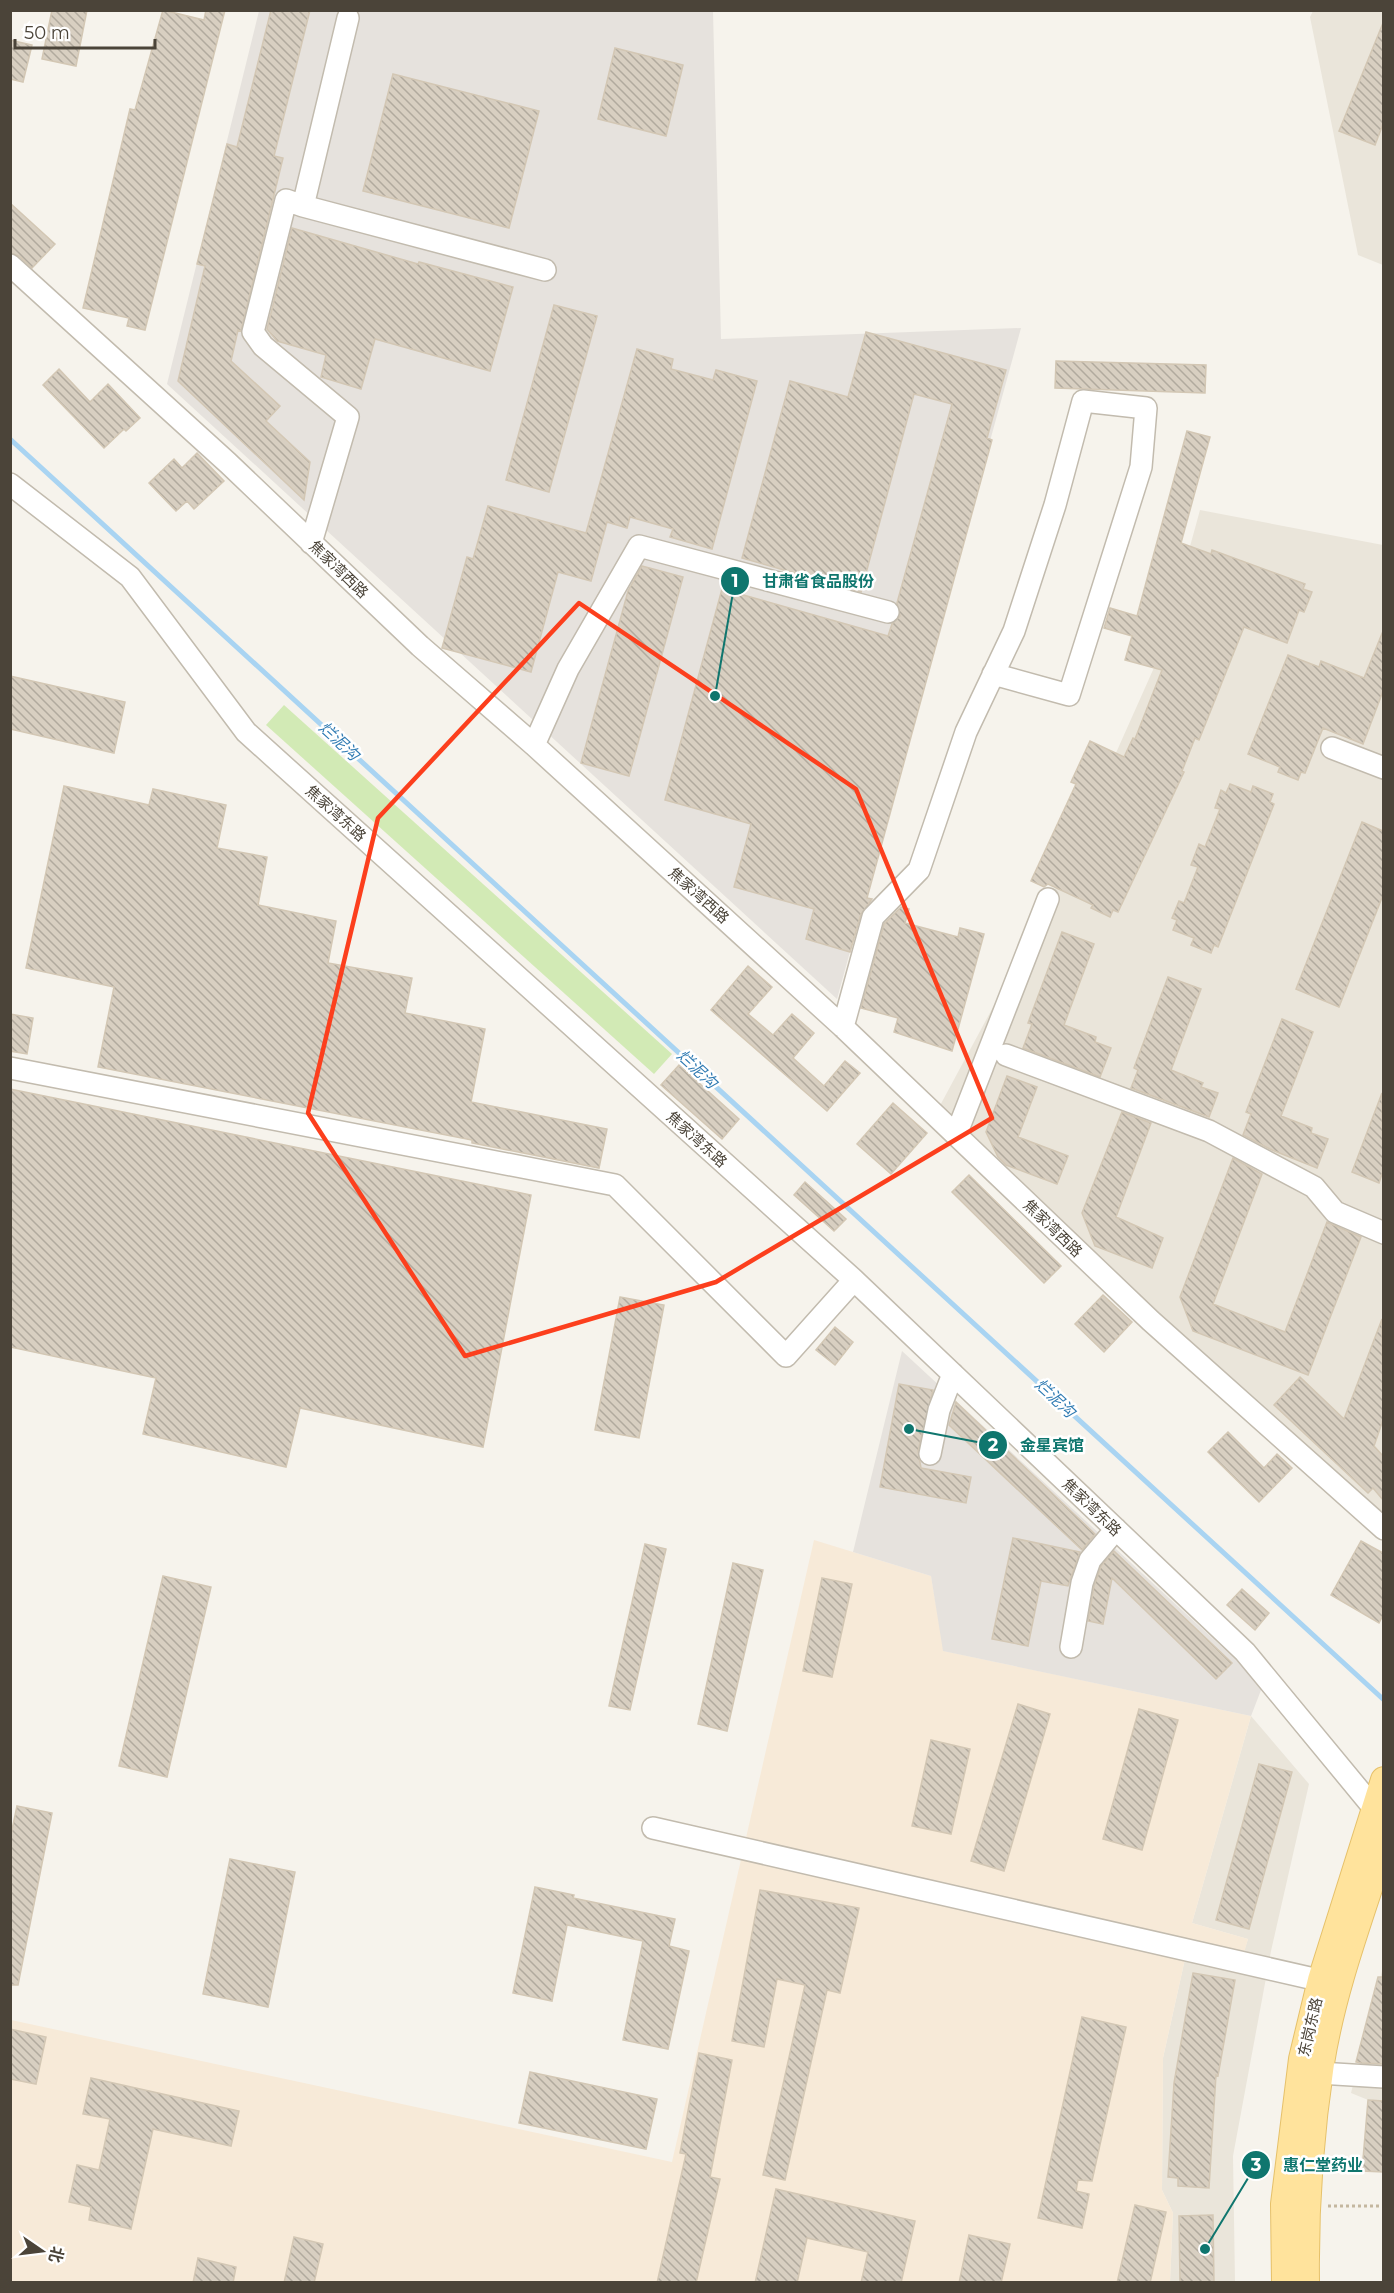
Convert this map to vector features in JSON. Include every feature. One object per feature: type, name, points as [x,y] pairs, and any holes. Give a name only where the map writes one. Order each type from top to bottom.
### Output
[{"type":"main road","name":"东岗东路","points":[[1285,2283],[1284,2204],[1330,1983],[1373,1807],[1383,1780]]},
{"type":"main road","name":"东岗东路","points":[[1330,1983],[1383,1842]]},
{"type":"main road","name":"东岗东路","points":[[1306,2283],[1305,2206],[1310,2073]]},
{"type":"street","points":[[303,206],[348,18]]},
{"type":"street","points":[[311,543],[348,417],[263,346],[253,332],[286,200],[545,270]]},
{"type":"street","name":"焦家湾西路","points":[[10,265],[420,646],[534,745],[843,1027],[1151,1321],[1383,1528]]},
{"type":"street","points":[[843,1027],[873,917],[919,870],[966,732],[993,674],[1014,631],[1048,526],[1083,401],[1146,408],[1141,467],[1069,695],[993,674]]},
{"type":"street","name":"焦家湾东路","points":[[10,484],[130,577],[246,732],[854,1280],[1245,1652],[1373,1807]]},
{"type":"street","points":[[534,745],[568,669],[639,546],[888,612]]},
{"type":"street","points":[[1332,748],[1383,768]]},
{"type":"street","points":[[956,1135],[1048,900]]},
{"type":"street","points":[[1006,1055],[1209,1131],[1314,1186],[1335,1212],[1383,1233]]},
{"type":"street","points":[[10,1068],[615,1185],[786,1356],[854,1280]]},
{"type":"street","points":[[930,1454],[939,1410],[953,1374]]},
{"type":"street","points":[[1071,1647],[1082,1583],[1090,1560],[1116,1529]]},
{"type":"street","points":[[653,1828],[1330,1983]]},
{"type":"street","points":[[1310,2073],[1383,2077]]},
{"type":"path","points":[[1305,2206],[1383,2206]]},
{"type":"highlighted area","points":[[579,603],[856,789],[992,1118],[716,1282],[465,1356],[308,1113],[378,818]]},
{"type":"shaded area","points":[[259,11],[713,11],[721,339],[1021,328],[837,999],[167,384]]},
{"type":"shaded area","points":[[1313,11],[1383,11],[1383,265],[1358,255],[1310,17]]},
{"type":"shaded area","points":[[1200,510],[1383,545],[1383,1517],[936,1113],[1049,903],[1161,652]]},
{"type":"shaded area","points":[[902,1351],[1263,1685],[1251,1716],[943,1651],[931,1576],[853,1552]]},
{"type":"shaded area","points":[[814,1540],[931,1576],[944,1651],[1251,1716],[1192,1923],[1248,1939],[1238,1974],[1185,1959],[1163,2058],[1162,2190],[1173,2213],[1170,2282],[11,2282],[11,2020],[672,2162]]},
{"type":"shaded area","points":[[1251,1716],[1309,1784],[1271,1951],[1233,2156],[1235,2282],[1170,2282],[1173,2213],[1162,2190],[1163,2058],[1185,1959],[1241,1960],[1248,1939],[1192,1923]]},
{"type":"shaded area","points":[[1383,1967],[1383,2106],[1351,2093]]},
{"type":"green space","points":[[284,705],[672,1054],[654,1074],[266,725]]},
{"type":"building","points":[[52,10],[87,10],[76,66],[42,59]]},
{"type":"building","points":[[163,10],[204,20],[206,10],[225,10],[145,330],[127,326],[129,318],[83,308],[130,109],[135,110]]},
{"type":"building","points":[[271,10],[310,10],[274,156],[283,158],[241,331],[238,330],[231,361],[280,406],[266,421],[310,462],[304,500],[178,381],[205,266],[197,264],[227,144],[237,147]]},
{"type":"building","points":[[1383,23],[1383,124],[1375,145],[1339,131]]},
{"type":"building","points":[[10,40],[32,45],[23,82],[10,79]]},
{"type":"building","points":[[615,48],[683,65],[666,136],[598,119]]},
{"type":"building","points":[[393,74],[539,111],[509,228],[363,191]]},
{"type":"building","points":[[10,203],[55,244],[32,268],[19,256],[10,253]]},
{"type":"building","points":[[292,228],[418,264],[419,262],[513,287],[490,371],[375,339],[361,389],[321,377],[326,355],[277,341],[267,329]]},
{"type":"building","points":[[554,305],[597,316],[549,492],[506,480]]},
{"type":"building","points":[[866,332],[1006,370],[987,438],[992,440],[867,898],[872,899],[861,914],[850,952],[806,939],[814,909],[734,887],[751,824],[665,800],[722,589],[888,636],[892,624],[900,616],[897,603],[952,404],[914,394],[861,592],[742,558],[790,381],[848,397]]},
{"type":"building","points":[[637,349],[673,359],[671,369],[713,380],[716,370],[757,381],[712,549],[670,537],[673,529],[630,517],[627,528],[607,522],[591,581],[558,572],[531,672],[442,648],[467,557],[473,559],[488,506],[586,533]]},
{"type":"building","points":[[1056,361],[1206,365],[1205,393],[1055,388]]},
{"type":"building","points":[[59,369],[90,402],[108,384],[140,418],[104,448],[43,385]]},
{"type":"building","points":[[1187,431],[1210,437],[1181,543],[1211,554],[1212,550],[1305,584],[1303,589],[1312,592],[1304,612],[1299,610],[1287,643],[1244,627],[1199,740],[1195,738],[1182,771],[1184,772],[1118,912],[1113,910],[1110,917],[1091,908],[1093,905],[1048,884],[1044,887],[1031,881],[1076,784],[1071,782],[1090,741],[1124,757],[1133,738],[1135,739],[1162,670],[1125,660],[1132,636],[1104,628],[1110,608],[1137,616]]},
{"type":"building","points":[[197,453],[224,481],[194,509],[187,501],[176,511],[149,483],[174,459],[182,468]]},
{"type":"building","points":[[642,566],[683,577],[629,776],[581,763],[628,591]]},
{"type":"building","points":[[1383,631],[1383,691],[1363,744],[1323,728],[1305,773],[1301,772],[1298,780],[1278,772],[1280,767],[1248,754],[1288,655],[1319,667],[1321,661],[1364,678]]},
{"type":"building","points":[[10,676],[125,702],[114,753],[10,729]]},
{"type":"building","points":[[1230,784],[1251,792],[1253,786],[1273,794],[1270,802],[1274,804],[1218,947],[1214,945],[1211,953],[1191,945],[1194,938],[1173,930],[1177,920],[1172,918],[1179,901],[1184,903],[1198,867],[1191,865],[1199,844],[1205,847],[1220,809],[1215,808],[1221,790],[1226,793]]},
{"type":"building","points":[[64,786],[149,805],[153,789],[226,805],[217,848],[267,857],[258,905],[336,921],[328,963],[412,978],[405,1013],[485,1029],[471,1102],[607,1129],[599,1168],[472,1143],[472,1140],[98,1067],[114,987],[26,968]]},
{"type":"building","points":[[1362,822],[1383,831],[1383,895],[1339,1007],[1296,989]]},
{"type":"building","points":[[901,907],[909,909],[905,923],[958,937],[960,928],[984,934],[952,1051],[894,1032],[898,1018],[861,1008],[884,924]]},
{"type":"building","points":[[1062,932],[1094,944],[1064,1025],[1096,1037],[1095,1042],[1111,1048],[1100,1077],[1023,1048],[1032,1024],[1028,1023]]},
{"type":"building","points":[[748,966],[772,987],[748,1014],[773,1035],[792,1014],[814,1033],[793,1058],[824,1086],[845,1061],[860,1073],[827,1111],[711,1010]]},
{"type":"building","points":[[1168,977],[1201,989],[1171,1070],[1203,1083],[1201,1087],[1218,1093],[1209,1117],[1131,1088],[1138,1070],[1134,1068]]},
{"type":"building","points":[[10,1014],[33,1018],[27,1054],[10,1051]]},
{"type":"building","points":[[1282,1019],[1313,1032],[1281,1116],[1312,1128],[1311,1133],[1328,1139],[1317,1168],[1272,1150],[1243,1135],[1251,1114],[1246,1112]]},
{"type":"building","points":[[679,1065],[739,1119],[722,1139],[661,1085]]},
{"type":"building","points":[[1007,1076],[1037,1087],[1018,1137],[1068,1156],[1057,1184],[1006,1165],[998,1157],[986,1132]]},
{"type":"building","points":[[10,1089],[531,1195],[483,1447],[300,1408],[286,1467],[143,1434],[156,1378],[10,1347]]},
{"type":"building","points":[[1382,1093],[1383,1171],[1379,1183],[1352,1172]]},
{"type":"building","points":[[893,1103],[927,1133],[891,1174],[857,1144]]},
{"type":"building","points":[[1122,1112],[1151,1123],[1116,1217],[1163,1238],[1152,1268],[1095,1246],[1082,1213]]},
{"type":"building","points":[[1233,1158],[1262,1174],[1213,1304],[1285,1332],[1327,1222],[1361,1237],[1308,1375],[1193,1331],[1180,1297]]},
{"type":"building","points":[[969,1175],[1061,1266],[1044,1283],[952,1192]]},
{"type":"building","points":[[805,1182],[846,1219],[834,1231],[794,1195]]},
{"type":"building","points":[[1103,1295],[1132,1322],[1104,1352],[1075,1324]]},
{"type":"building","points":[[620,1297],[664,1305],[639,1438],[595,1430]]},
{"type":"building","points":[[1382,1319],[1383,1420],[1374,1446],[1383,1456],[1383,1500],[1373,1488],[1368,1493],[1274,1405],[1300,1377],[1344,1419]]},
{"type":"building","points":[[835,1327],[853,1342],[835,1365],[816,1350]]},
{"type":"building","points":[[899,1384],[933,1390],[918,1451],[921,1468],[971,1477],[966,1503],[880,1487]]},
{"type":"building","points":[[956,1402],[1095,1534],[1082,1550],[949,1425]]},
{"type":"building","points":[[1228,1432],[1264,1468],[1277,1454],[1292,1468],[1259,1502],[1208,1452]]},
{"type":"building","points":[[1013,1538],[1080,1552],[1068,1586],[1041,1581],[1028,1646],[992,1639]]},
{"type":"building","points":[[1361,1541],[1383,1553],[1383,1615],[1379,1623],[1331,1595]]},
{"type":"building","points":[[645,1544],[666,1549],[630,1710],[609,1706]]},
{"type":"building","points":[[1114,1551],[1232,1663],[1216,1679],[1112,1578],[1103,1624],[1088,1621],[1094,1586],[1101,1566]]},
{"type":"building","points":[[733,1563],[763,1570],[727,1731],[698,1724]]},
{"type":"building","points":[[163,1576],[211,1587],[167,1777],[119,1766]]},
{"type":"building","points":[[822,1578],[852,1584],[832,1677],[803,1671]]},
{"type":"building","points":[[1242,1589],[1269,1613],[1255,1630],[1227,1605]]},
{"type":"building","points":[[1018,1704],[1050,1714],[1004,1871],[971,1861]]},
{"type":"building","points":[[1139,1709],[1178,1720],[1142,1850],[1103,1839]]},
{"type":"building","points":[[931,1740],[970,1749],[951,1834],[912,1826]]},
{"type":"building","points":[[1259,1764],[1292,1772],[1249,1929],[1216,1920]]},
{"type":"building","points":[[17,1806],[52,1813],[18,1985],[10,1985],[10,1839]]},
{"type":"building","points":[[230,1859],[295,1872],[268,2007],[203,1994]]},
{"type":"building","points":[[535,1887],[574,1895],[573,1898],[675,1919],[669,1946],[689,1951],[668,2049],[623,2040],[643,1941],[567,1925],[552,2001],[513,1993]]},
{"type":"building","points":[[760,1890],[859,1908],[840,1993],[827,1990],[785,2180],[763,2175],[805,1985],[777,1979],[764,2047],[732,2041]]},
{"type":"building","points":[[1193,1973],[1235,1980],[1218,2076],[1216,2075],[1209,2188],[1178,2186],[1178,2178],[1168,2177],[1174,2083]]},
{"type":"building","points":[[1378,1977],[1383,1977],[1383,2064],[1356,2062]]},
{"type":"building","points":[[1082,2017],[1126,2027],[1092,2181],[1078,2180],[1076,2191],[1089,2194],[1082,2228],[1038,2218]]},
{"type":"building","points":[[10,2029],[46,2037],[36,2084],[10,2079]]},
{"type":"building","points":[[699,2053],[732,2060],[710,2177],[720,2179],[696,2283],[657,2283],[686,2154],[680,2153]]},
{"type":"building","points":[[530,2072],[657,2099],[646,2149],[519,2123]]},
{"type":"building","points":[[91,2078],[239,2111],[231,2146],[153,2129],[131,2229],[89,2220],[91,2207],[69,2202],[77,2165],[99,2170],[110,2119],[83,2114]]},
{"type":"building","points":[[1368,2100],[1383,2101],[1383,2172],[1362,2171]]},
{"type":"building","points":[[776,2189],[915,2221],[901,2283],[861,2283],[868,2252],[807,2238],[797,2283],[755,2283]]},
{"type":"building","points":[[1135,2205],[1166,2212],[1150,2283],[1117,2283]]},
{"type":"building","points":[[1213,2215],[1214,2283],[1180,2283],[1179,2216]]},
{"type":"building","points":[[969,2235],[1010,2244],[1001,2283],[959,2283]]},
{"type":"building","points":[[294,2237],[323,2244],[314,2283],[284,2283]]},
{"type":"building","points":[[198,2258],[236,2267],[233,2283],[193,2283]]},
{"type":"waterway","name":"烂泥沟","points":[[10,439],[1384,1700]]},
{"type":"place","name":"甘肃省食品股份","points":[[715,696]]},
{"type":"place","name":"金星宾馆","points":[[909,1429]]},
{"type":"place","name":"惠仁堂药业","points":[[1205,2249]]}]
